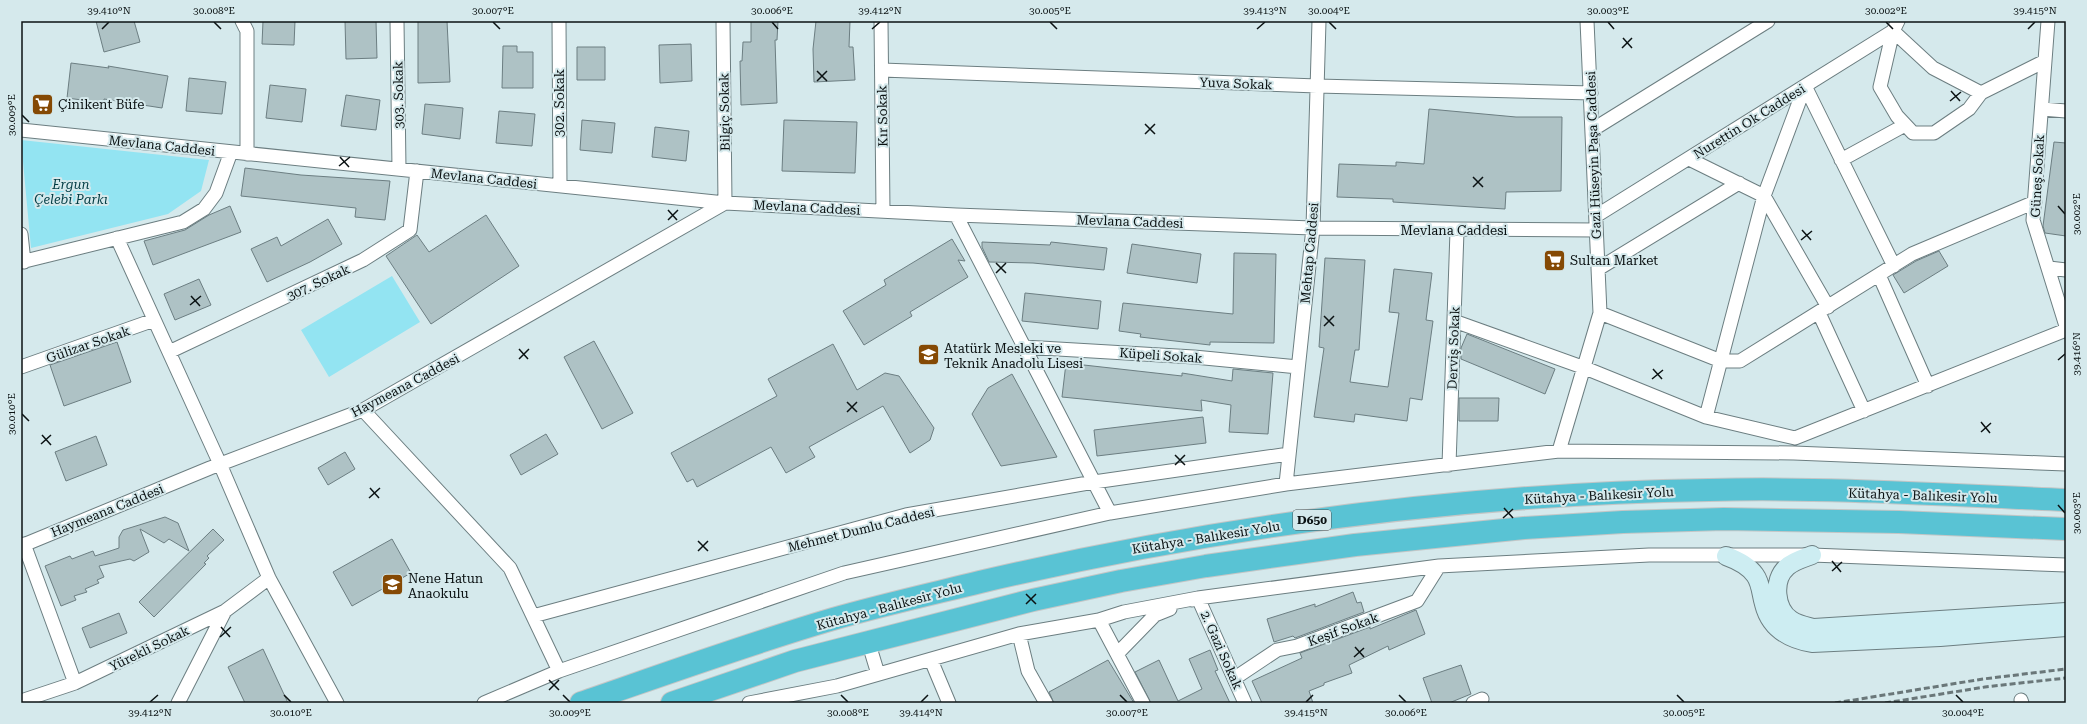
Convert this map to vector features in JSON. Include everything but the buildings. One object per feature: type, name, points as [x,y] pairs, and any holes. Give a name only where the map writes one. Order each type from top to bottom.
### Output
[{"type":"highway","name":"Kütahya - Balıkesir Yolu","points":[[581,703],[744,647],[835,618],[1111,553],[1311,520],[1462,504],[1587,494],[1711,490],[1801,490],[2066,500]]},
{"type":"highway","name":"D650","points":[[672,703],[795,661],[1033,600],[1136,578],[1355,545],[1524,528],[1624,522],[1724,519],[1899,522],[2066,529]]},
{"type":"main road","points":[[1812,555],[1787,566],[1781,574],[1778,587],[1778,601],[1783,612],[1792,621],[1814,628],[2066,627]]},
{"type":"main road","points":[[1726,556],[1744,564],[1754,574],[1760,584],[1764,606],[1769,618],[1781,631],[1798,641],[1812,643],[2066,612]]},
{"type":"street","points":[[242,21],[248,31],[246,154]]},
{"type":"street","name":"303. Sokak","points":[[397,21],[399,169]]},
{"type":"street","name":"302. Sokak","points":[[559,21],[560,186]]},
{"type":"street","name":"Bilgiç Sokak","points":[[723,21],[725,203]]},
{"type":"street","name":"Kır Sokak","points":[[881,21],[883,211]]},
{"type":"street","name":"Mehtap Caddesi","points":[[1286,484],[1314,228],[1319,21]]},
{"type":"street","name":"Gazi Hüseyin Paşa Caddesi","points":[[1559,451],[1600,313],[1587,21]]},
{"type":"street","points":[[1592,130],[1768,21]]},
{"type":"street","name":"Güneş Sokak","points":[[2048,21],[2033,220],[2062,300],[2066,326]]},
{"type":"street","points":[[1895,26],[1880,87],[1896,116],[1913,133],[1934,133],[1970,109],[1981,94],[2045,61]]},
{"type":"street","points":[[1895,26],[1932,68],[1981,94]]},
{"type":"street","name":"Nurettin Ok Caddesi","points":[[1596,216],[1805,86],[1895,26]]},
{"type":"street","name":"Yuva Sokak","points":[[882,70],[1317,86],[1591,92]]},
{"type":"street","points":[[1805,86],[1894,266]]},
{"type":"street","points":[[1706,417],[1764,196],[1805,86]]},
{"type":"street","points":[[2042,109],[2066,111]]},
{"type":"street","points":[[1842,160],[1905,125]]},
{"type":"street","name":"Mevlana Caddesi","points":[[21,130],[725,203],[956,215],[1314,228],[1457,231],[1596,230]]},
{"type":"street","points":[[21,234],[22,262],[183,222],[204,209],[216,193],[230,152]]},
{"type":"street","points":[[1689,159],[1764,196],[1823,310],[1864,411]]},
{"type":"street","name":"307. Sokak","points":[[169,352],[363,260],[410,230],[417,171]]},
{"type":"street","points":[[1598,269],[1739,184]]},
{"type":"street","points":[[1600,313],[1721,361],[1740,361],[1912,254],[2035,202]]},
{"type":"street","name":"Haymeana Caddesi","points":[[23,545],[220,464],[363,410],[725,203]]},
{"type":"street","points":[[956,215],[1110,513]]},
{"type":"street","name":"Derviş Sokak","points":[[1448,465],[1457,231]]},
{"type":"street","points":[[117,238],[220,464],[268,578],[337,703]]},
{"type":"street","points":[[2050,268],[2066,270]]},
{"type":"street","points":[[1879,275],[1928,386]]},
{"type":"street","name":"Gülizar Sokak","points":[[21,367],[154,320]]},
{"type":"street","points":[[1454,321],[1584,368],[1706,417],[1795,438],[2066,330]]},
{"type":"street","name":"Küpeli Sokak","points":[[1024,347],[1194,357],[1298,367]]},
{"type":"street","points":[[363,410],[510,568],[559,671]]},
{"type":"street","points":[[484,703],[559,671],[844,573],[1110,513],[1286,484],[1559,451],[1794,453],[2066,464]]},
{"type":"street","name":"Mehmet Dumlu Caddesi","points":[[533,616],[906,515],[1094,482],[1289,454]]},
{"type":"street","points":[[23,545],[75,683]]},
{"type":"street","points":[[749,703],[837,686],[1019,634],[1099,620],[1124,612],[1198,598],[1439,566],[1649,555],[1812,555],[2066,565]]},
{"type":"street","name":"Keşif Sokak","points":[[1235,678],[1277,650],[1297,646],[1417,601],[1439,566]]},
{"type":"street","name":"Yürekli Sokak","points":[[21,700],[75,683],[225,611],[268,578]]},
{"type":"street","points":[[1117,654],[1155,615],[1198,598]]},
{"type":"street","name":"2. Gazi Sokak","points":[[1198,598],[1245,703]]},
{"type":"street","points":[[178,703],[225,611]]},
{"type":"street","points":[[1099,620],[1143,703]]},
{"type":"street","points":[[1019,634],[1028,671],[1046,703]]},
{"type":"street","points":[[868,642],[878,674]]},
{"type":"street","points":[[931,660],[949,703]]},
{"type":"street","points":[[770,703],[793,695]]},
{"type":"green space","name":"Ergun Çelebi Parkı","points":[[21,140],[209,160],[201,191],[168,214],[31,248]]},
{"type":"green space","points":[[392,276],[420,322],[329,377],[301,330]]},
{"type":"railway","points":[[1835,703],[1983,679],[2066,669]]},
{"type":"railway","points":[[1885,703],[1985,687],[2066,678]]},
{"type":"place","name":"Çinikent Büfe","points":[[43,104]]},
{"type":"place","name":"Sultan Market","points":[[1554,260]]},
{"type":"place","name":"Atatürk Mesleki ve Teknik Anadolu Lisesi","points":[[928,355]]},
{"type":"place","name":"Nene Hatun Anaokulu","points":[[392,585]]}]
